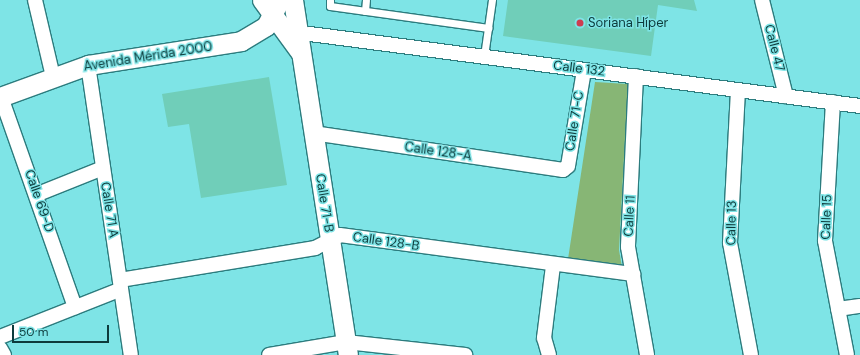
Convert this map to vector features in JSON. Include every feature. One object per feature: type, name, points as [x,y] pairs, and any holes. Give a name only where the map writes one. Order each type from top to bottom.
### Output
[{"type":"street","points":[[35,0],[53,76]]},
{"type":"street","points":[[262,0],[272,18],[295,41]]},
{"type":"street","name":"Avenida Mérida 2000","points":[[0,97],[53,76],[88,65],[241,41],[259,32],[272,18],[280,0]]},
{"type":"street","name":"Calle 71-B","points":[[293,0],[295,41],[313,133],[347,348]]},
{"type":"street","name":"Calle 47","points":[[762,0],[786,96]]},
{"type":"street","points":[[241,41],[295,41]]},
{"type":"street","name":"Calle 132","points":[[295,41],[484,56],[860,106]]},
{"type":"street","name":"Calle 71 A","points":[[88,65],[131,355]]},
{"type":"street","name":"Calle 71-C","points":[[563,170],[568,166],[584,70]]},
{"type":"street","name":"Calle 11","points":[[636,76],[628,247],[647,355]]},
{"type":"street","name":"Calle 13","points":[[738,90],[730,243],[751,355]]},
{"type":"street","name":"Calle 69-D","points":[[0,97],[38,194],[76,307]]},
{"type":"street","name":"Calle 15","points":[[833,102],[825,241],[847,355]]},
{"type":"street","name":"Calle 128-A","points":[[313,133],[563,170]]},
{"type":"street","points":[[38,194],[103,168]]},
{"type":"street","name":"Calle 128-B","points":[[0,337],[76,307],[120,284],[316,248],[340,235],[553,266],[633,274]]},
{"type":"street","points":[[549,355],[544,338],[553,266]]},
{"type":"street","points":[[838,308],[860,306]]},
{"type":"street","points":[[0,348],[4,355]]},
{"type":"street","points":[[269,355],[347,348],[465,355]]},
{"type":"lane","points":[[330,0],[330,6],[488,28]]},
{"type":"lane","points":[[365,11],[366,0]]},
{"type":"lane","points":[[484,56],[492,0]]},
{"type":"green space","points":[[595,82],[628,84],[619,250],[622,267],[568,259]]},
{"type":"building","name":"Soriana Híper","points":[[508,0],[694,0],[697,11],[658,5],[651,56],[503,36]]},
{"type":"building","points":[[269,77],[287,185],[201,198],[189,124],[168,127],[162,94]]},
{"type":"place","name":"Soriana Híper","points":[[580,23]]}]
